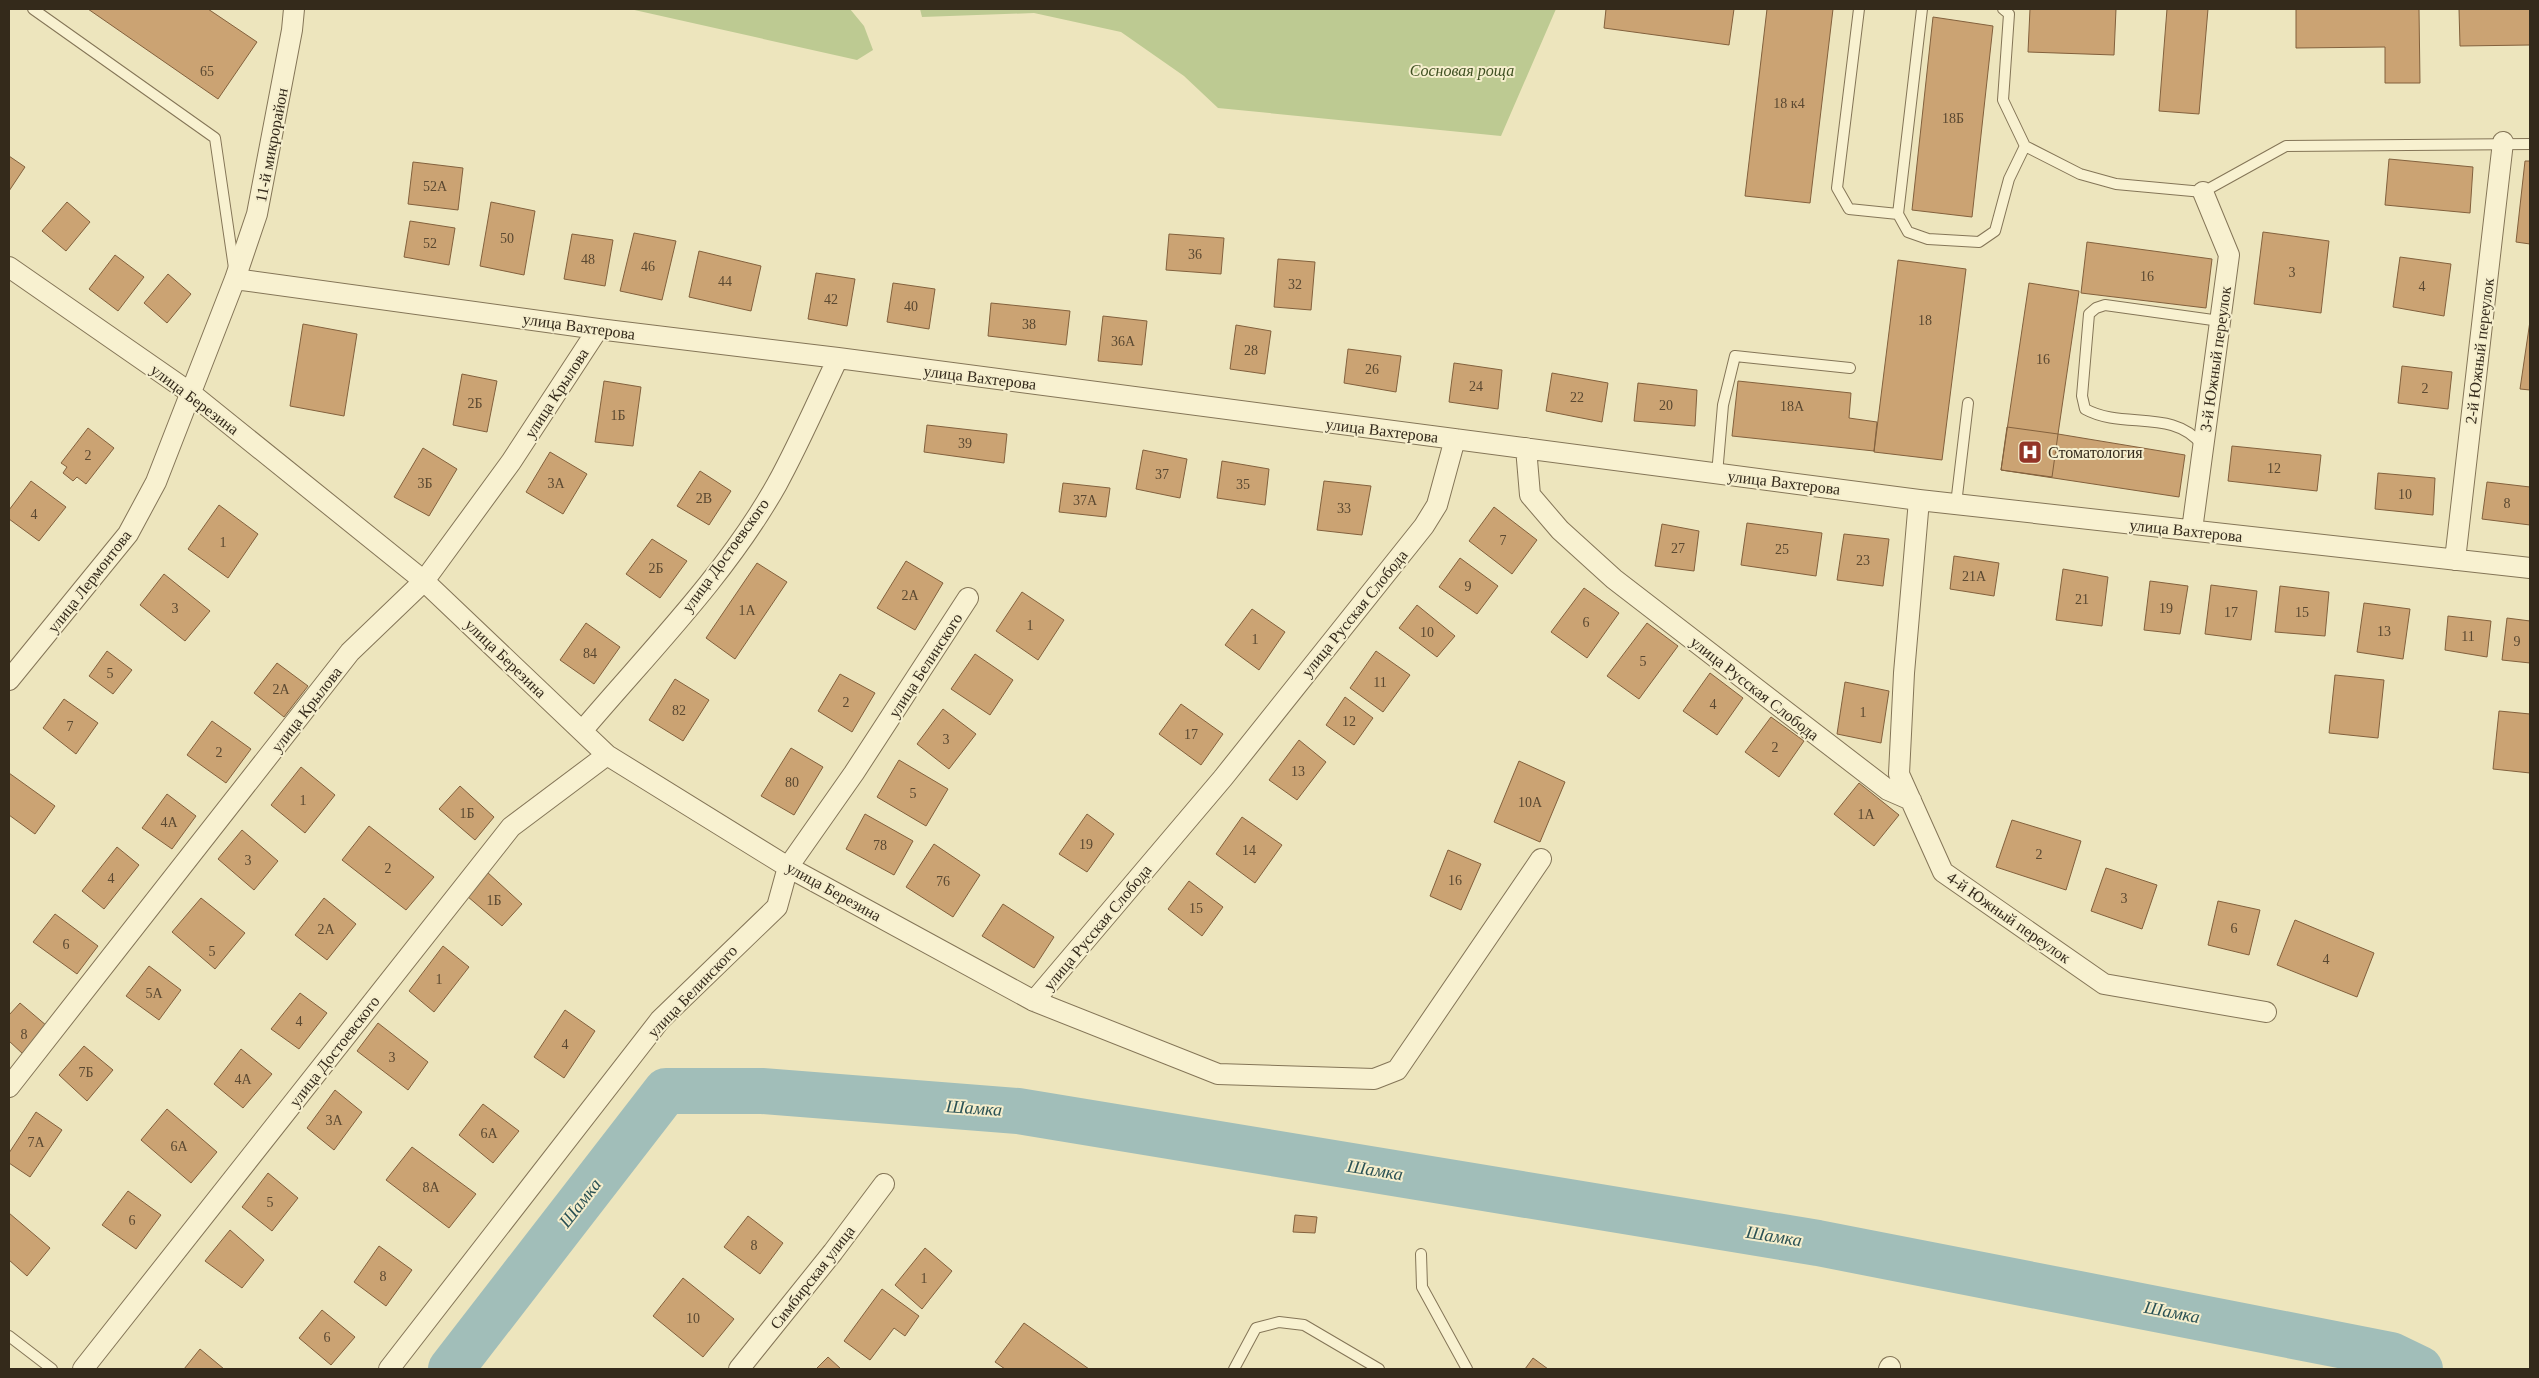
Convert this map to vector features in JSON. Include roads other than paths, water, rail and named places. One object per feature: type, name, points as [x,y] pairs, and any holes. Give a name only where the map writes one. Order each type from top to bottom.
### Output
[{"type":"street","name":"11-й микрорайон","points":[[235,279],[257,214],[294,9]]},
{"type":"street","name":"2-й Южный переулок","points":[[2455,560],[2503,142]]},
{"type":"street","name":"3-й Южный переулок","points":[[2192,530],[2229,255],[2203,192]]},
{"type":"street","name":"улица Березина","points":[[9,267],[192,394],[424,581],[607,755],[788,867],[1034,1001]]},
{"type":"street","name":"улица Вахтерова","points":[[235,279],[598,329],[838,358],[1919,500],[2530,568]]},
{"type":"street","name":"улица Лермонтова","points":[[9,680],[128,534],[156,482],[192,394],[235,279]]},
{"type":"street","name":"улица Крылова","points":[[9,1087],[350,652],[424,581],[511,462],[598,329]]},
{"type":"street","name":"улица Достоевского","points":[[582,731],[698,595],[740,541],[776,485],[838,358]]},
{"type":"street","name":"улица Русская Слобода","points":[[1455,439],[1437,505],[1424,526],[1223,778],[1034,1001],[1218,1074],[1374,1079],[1397,1070],[1541,859]]},
{"type":"street","name":"улица Русская Слобода","points":[[1526,448],[1530,495],[1560,530],[1614,579],[1880,784],[1911,800]]},
{"type":"street","name":"4-й Южный переулок","points":[[1919,500],[1904,673],[1899,774],[1943,872],[2104,984],[2266,1012]]},
{"type":"street","name":"улица Белинского","points":[[389,1369],[660,1020],[776,907],[788,867],[854,773],[968,598]]},
{"type":"street","name":"улица Достоевского","points":[[83,1369],[510,826],[607,755]]},
{"type":"street","name":"Симбирская улица","points":[[739,1369],[833,1252],[884,1184]]},
{"type":"lane","points":[[33,9],[215,138],[235,279]]},
{"type":"lane","points":[[1859,9],[1837,188],[1849,209],[1898,214]]},
{"type":"lane","points":[[1922,9],[1898,214],[1908,232],[1928,239],[1979,242],[1995,231],[2009,179],[2025,146]]},
{"type":"lane","points":[[2003,9],[2009,14],[2003,100],[2025,146],[2080,174],[2116,184],[2203,192],[2286,146],[2503,142],[2530,144]]},
{"type":"lane","points":[[2203,446],[2193,434],[2177,425],[2099,417],[2085,409],[2082,396],[2089,314],[2096,308],[2105,305],[2220,321]]},
{"type":"lane","points":[[1717,474],[1723,405],[1735,356],[1850,368]]},
{"type":"lane","points":[[1956,504],[1968,402]]},
{"type":"lane","points":[[1421,1254],[1422,1287],[1467,1369]]},
{"type":"lane","points":[[1234,1369],[1256,1328],[1278,1322],[1304,1325],[1379,1369]]},
{"type":"lane","points":[[9,1336],[52,1369]]},
{"type":"waterway","name":"Шамка","points":[[451,1369],[666,1091],[762,1091],[1018,1111],[1818,1243],[2391,1355],[2420,1369]]},
{"type":"place","name":"Стоматология","points":[[2030,452]]},
{"type":"park label","name":"Сосновая роща","points":[[1462,70]]}]
